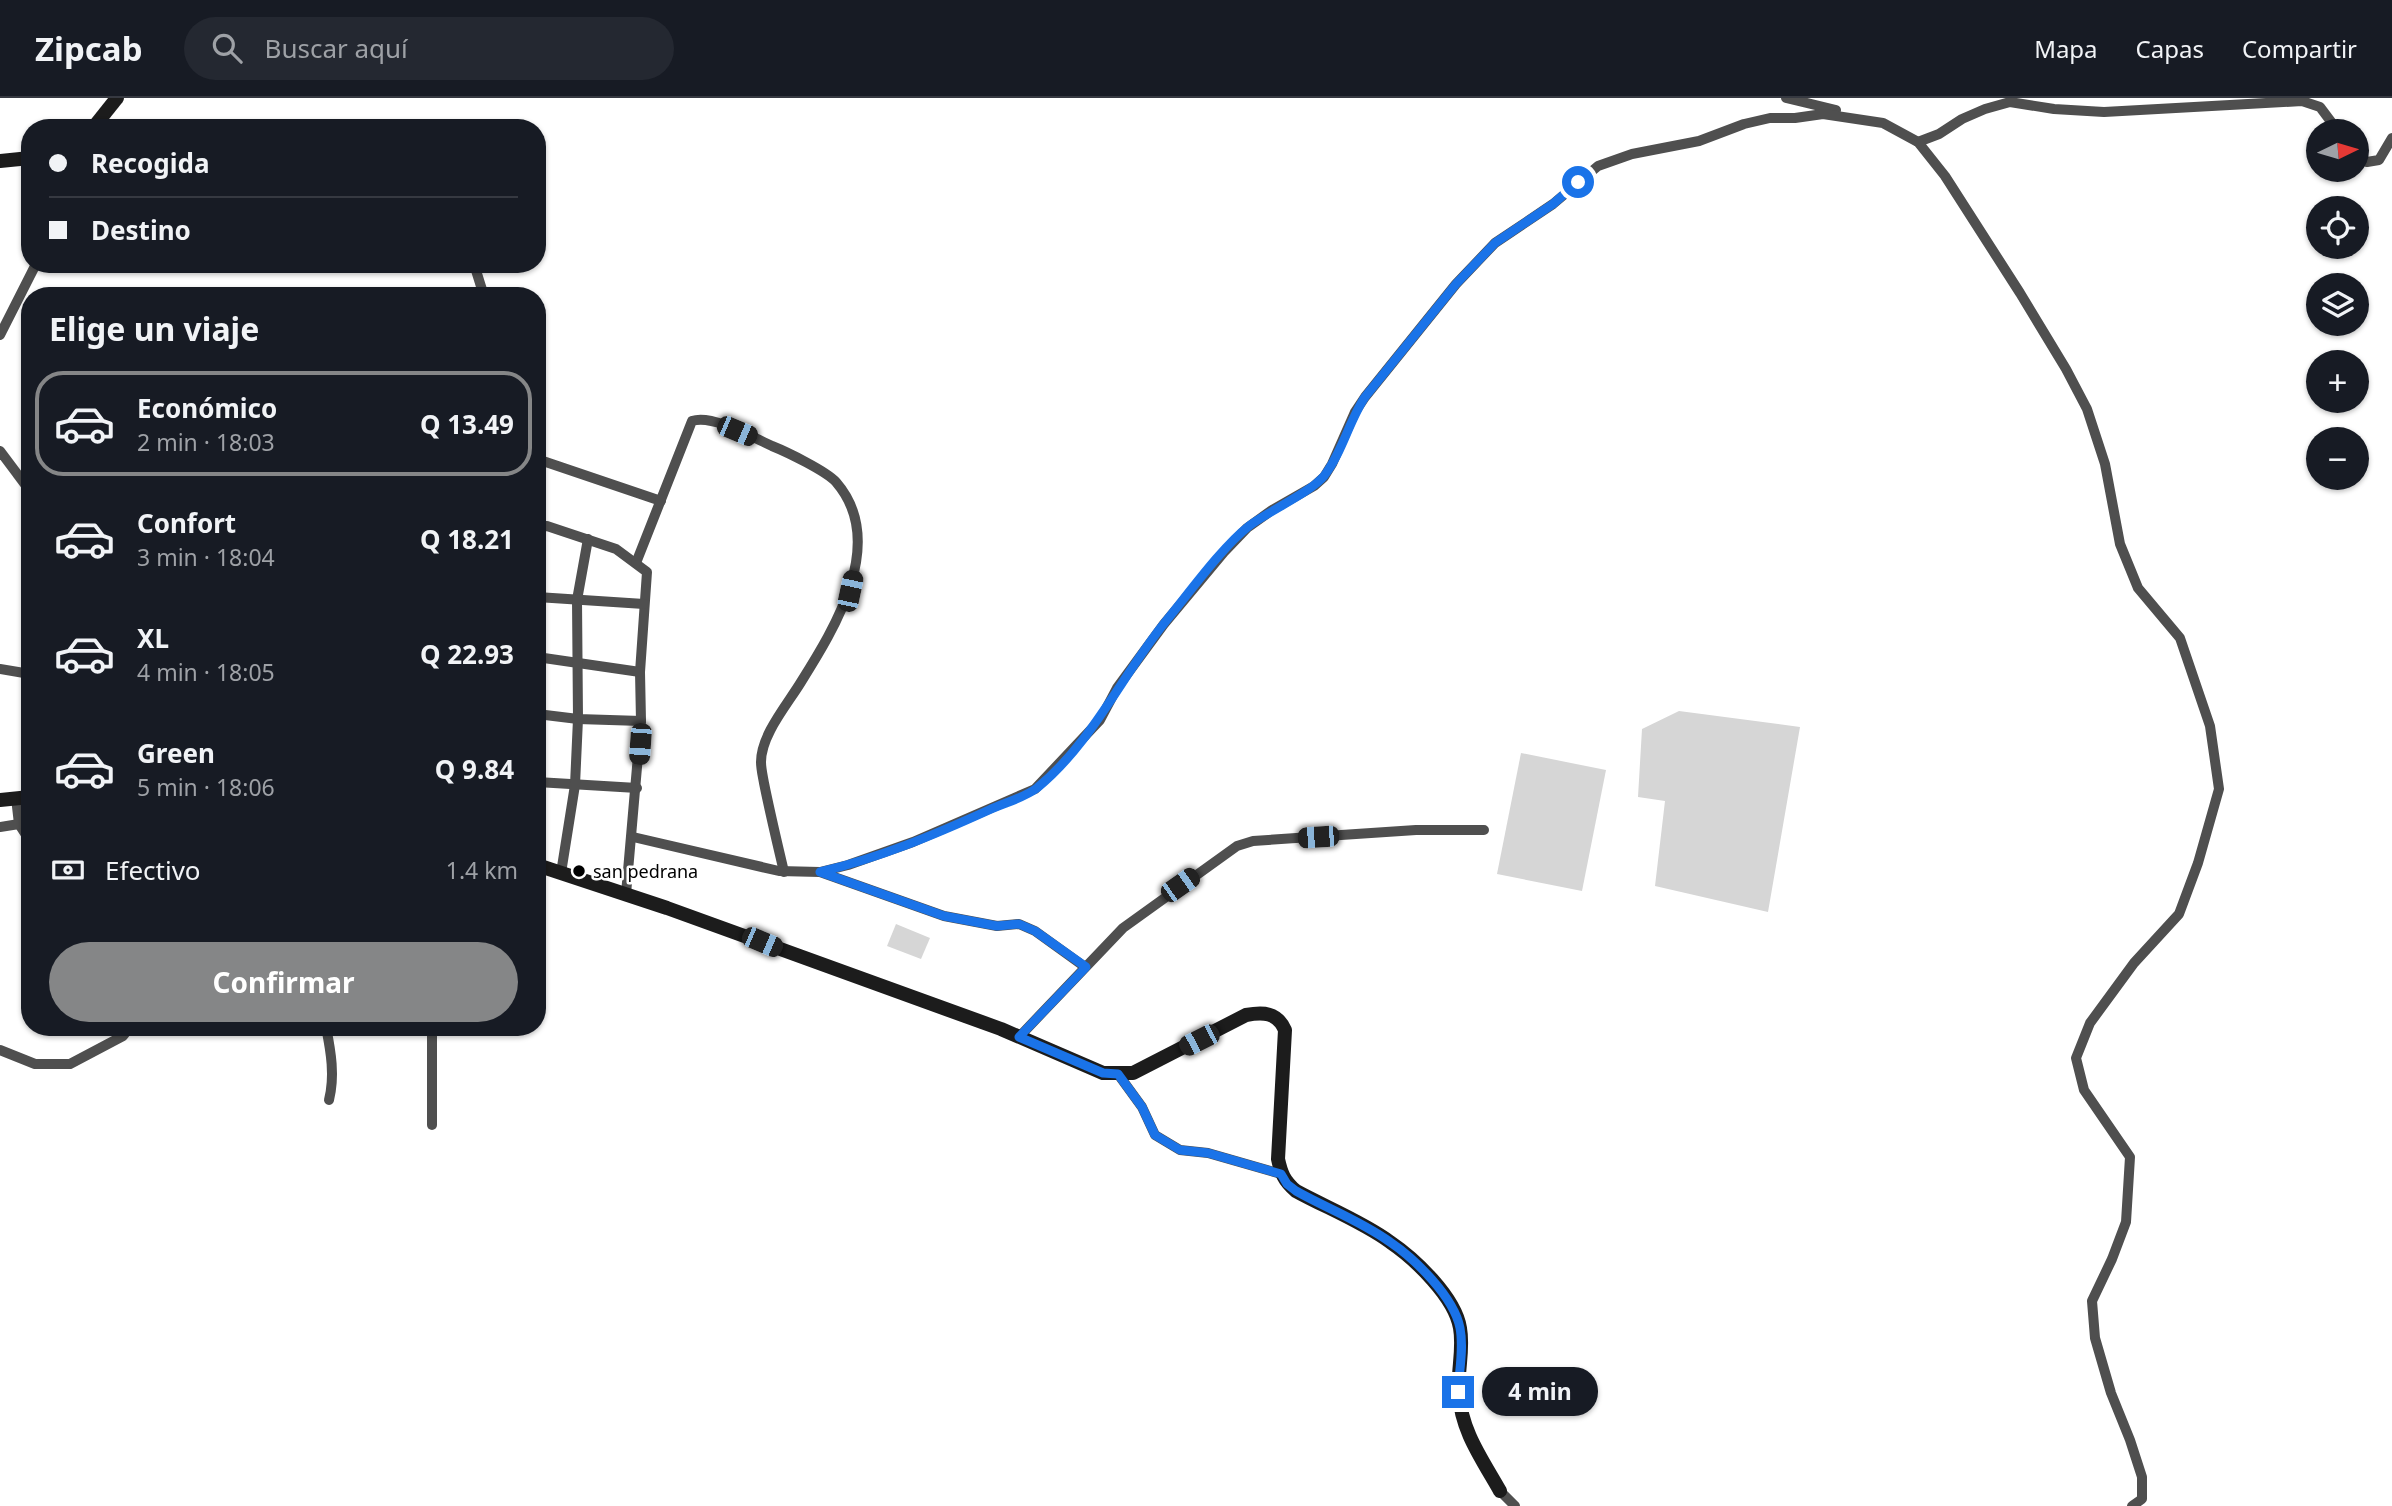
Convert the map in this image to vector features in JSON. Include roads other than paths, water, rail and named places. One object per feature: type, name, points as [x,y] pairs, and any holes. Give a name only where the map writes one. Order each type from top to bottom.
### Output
[{"type":"street","points":[[100,119],[117,98]]},
{"type":"street","points":[[1786,98],[1883,123],[1918,142],[1981,229],[2066,369],[2087,409],[2105,464],[2120,544],[2138,588],[2180,638],[2210,726],[2219,789],[2198,863],[2179,914],[2134,963],[2090,1023],[2076,1058],[2084,1090],[2130,1157],[2126,1222],[2092,1301],[2095,1338],[2111,1393],[2142,1477],[2142,1499],[2132,1506]]},
{"type":"street","points":[[1918,142],[1940,134],[1962,119],[2010,102],[2054,109],[2104,112],[2302,101],[2320,107],[2329,119]]},
{"type":"street","points":[[633,836],[784,872],[820,872],[913,842],[1035,789],[1100,720],[1117,688],[1164,624],[1224,552],[1247,528],[1324,477],[1365,397],[1456,284],[1495,243],[1553,204],[1598,166],[1632,154],[1699,141],[1744,124],[1770,118],[1823,114],[1883,123]]},
{"type":"street","points":[[2370,162],[2379,160],[2392,138]]},
{"type":"street","points":[[0,161],[21,159]]},
{"type":"street","points":[[0,335],[21,294]]},
{"type":"street","points":[[636,564],[692,421],[700,418],[714,421],[785,451],[834,480],[848,499],[857,530],[857,561],[850,591],[830,632],[773,723],[761,761],[784,872]]},
{"type":"street","points":[[0,452],[21,479]]},
{"type":"street","points":[[546,462],[662,501]]},
{"type":"street","points":[[546,526],[617,549],[647,572],[640,672],[641,721],[637,788],[626,894]]},
{"type":"street","points":[[561,873],[575,785],[579,663],[577,600],[588,539]]},
{"type":"street","points":[[546,598],[644,604]]},
{"type":"street","points":[[546,658],[640,672]]},
{"type":"street","points":[[0,669],[21,672]]},
{"type":"street","points":[[546,715],[641,721]]},
{"type":"street","points":[[546,783],[637,788]]},
{"type":"street","points":[[0,800],[21,798]]},
{"type":"street","points":[[21,811],[21,827]]},
{"type":"street","points":[[0,827],[19,824]]},
{"type":"street","points":[[1019,1037],[1138,915],[1237,846],[1252,841],[1416,830],[1484,830]]},
{"type":"street","points":[[546,868],[626,894],[1019,1037],[1103,1073],[1133,1073],[1246,1015],[1259,1013],[1281,1020],[1285,1030],[1279,1145],[1281,1174],[1287,1184],[1296,1191],[1390,1241],[1443,1292],[1460,1327],[1462,1348],[1458,1392],[1468,1437],[1500,1491],[1515,1506]]},
{"type":"street","points":[[820,872],[944,916],[997,926],[1019,924],[1035,931],[1086,967]]},
{"type":"street","points":[[0,1050],[35,1063],[70,1064],[123,1036]]},
{"type":"street","points":[[328,1036],[333,1085],[329,1100]]},
{"type":"street","points":[[432,1036],[432,1125]]},
{"type":"street","points":[[1118,1074],[1142,1107],[1155,1135],[1180,1150],[1208,1153],[1281,1174]]},
{"type":"street","points":[[1500,1491],[1503,1506]]},
{"type":"place","name":"san pedrana","points":[[579,871]]}]
